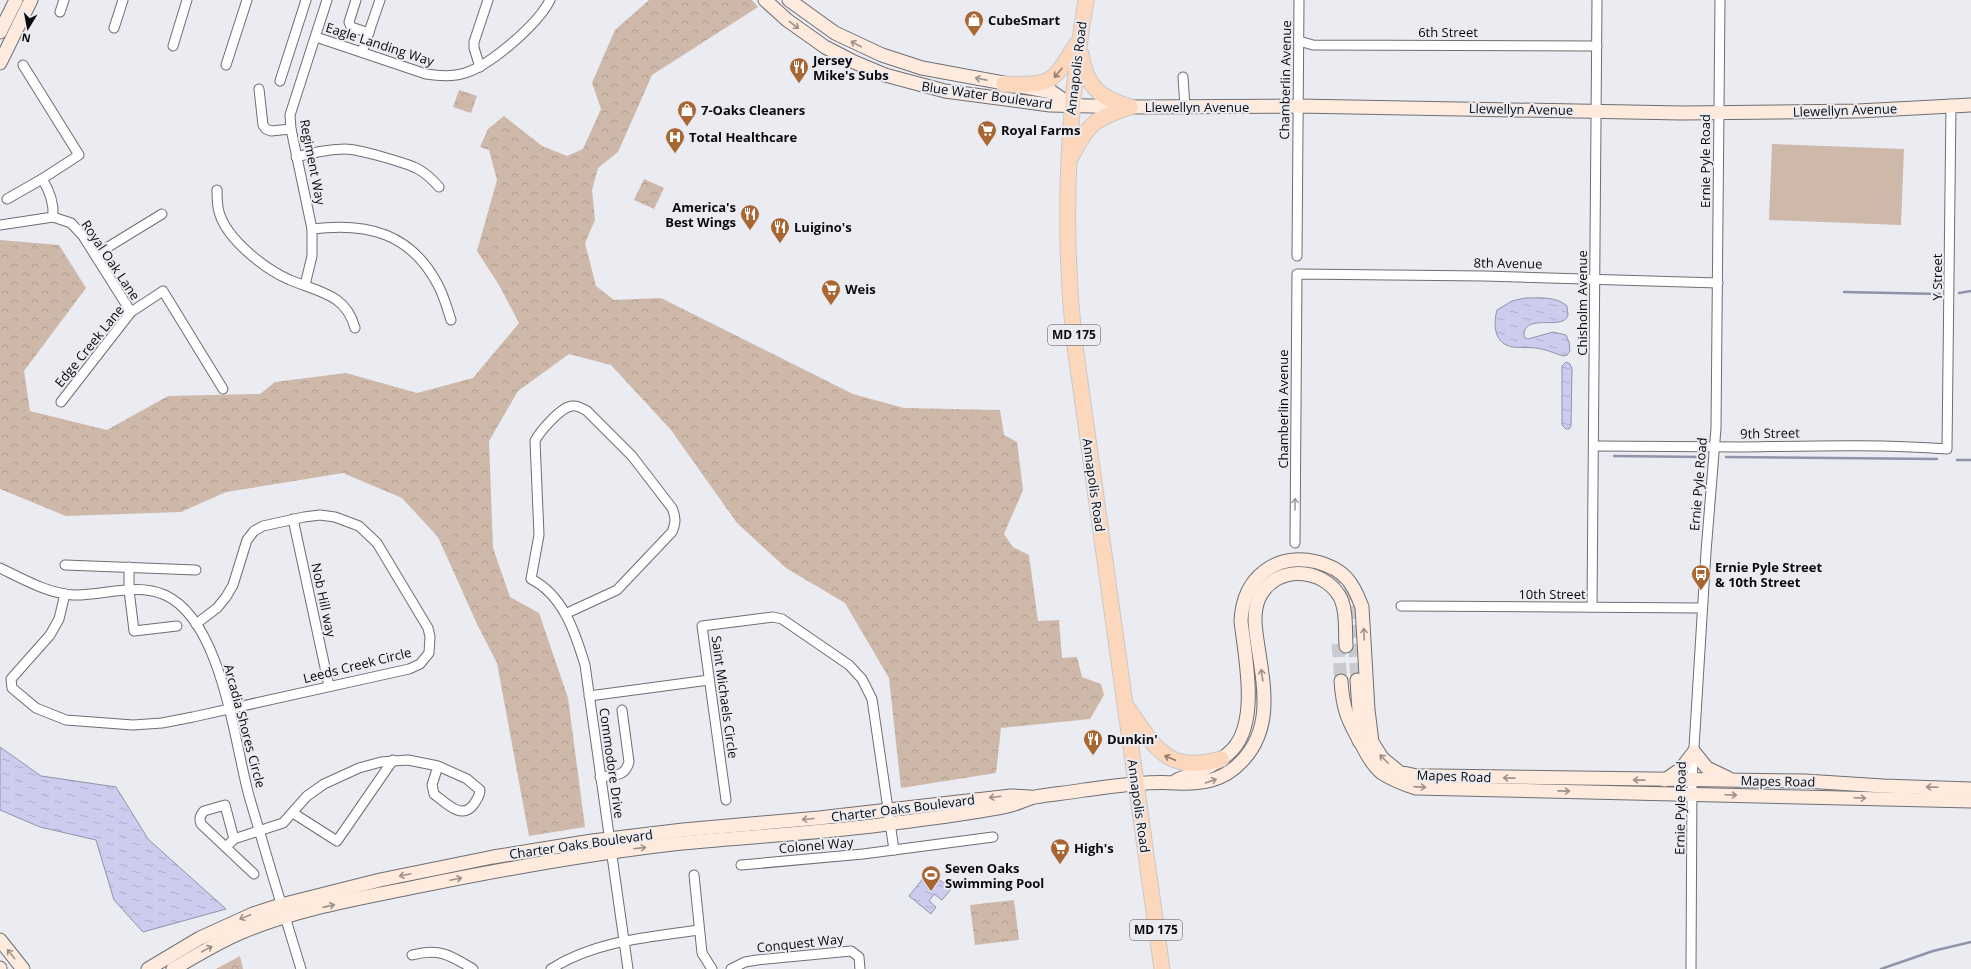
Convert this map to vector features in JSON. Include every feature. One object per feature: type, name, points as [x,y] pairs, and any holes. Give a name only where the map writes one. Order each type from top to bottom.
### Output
[{"type":"main road","name":"Annapolis Road","points":[[1086,0],[1079,40],[1071,105],[1068,161],[1067,260],[1074,339],[1162,969]]},
{"type":"main road","points":[[1004,84],[1032,84],[1048,81],[1061,70],[1079,40]]},
{"type":"main road","points":[[1079,40],[1086,76],[1093,87],[1100,95],[1113,102],[1130,107]]},
{"type":"main road","points":[[1068,161],[1081,136],[1096,121],[1111,113],[1130,107]]},
{"type":"main road","points":[[1125,704],[1153,745],[1166,756],[1186,763],[1202,765],[1221,759]]},
{"type":"street","points":[[0,32],[16,0]]},
{"type":"street","points":[[0,63],[31,0]]},
{"type":"street","points":[[60,12],[64,0]]},
{"type":"street","points":[[114,28],[123,0]]},
{"type":"street","points":[[173,46],[187,0]]},
{"type":"street","points":[[226,65],[247,0]]},
{"type":"street","points":[[280,81],[306,0]]},
{"type":"street","name":"Regiment Way","points":[[305,285],[312,256],[312,229],[296,157],[290,115],[327,0]]},
{"type":"street","points":[[356,0],[349,22],[351,27],[369,33]]},
{"type":"street","points":[[362,52],[380,0]]},
{"type":"street","points":[[480,67],[474,48],[474,42],[488,0]]},
{"type":"street","name":"Eagle Landing Way","points":[[316,37],[436,76],[456,75],[480,67],[493,58],[534,23],[544,12],[550,0]]},
{"type":"street","name":"Blue Water Boulevard","points":[[765,0],[788,20],[826,47],[854,62],[885,75],[945,91],[1050,106],[1071,105]]},
{"type":"street","name":"Blue Water Boulevard","points":[[789,0],[836,33],[882,55],[922,68],[1052,92],[1071,105]]},
{"type":"street","name":"Chamberlin Avenue","points":[[1297,256],[1299,0]]},
{"type":"street","name":"Chisholm Avenue","points":[[1592,607],[1596,278],[1597,0]]},
{"type":"street","name":"Ernie Pyle Road","points":[[1691,969],[1692,780],[1702,608],[1714,446],[1718,283],[1718,112],[1720,0]]},
{"type":"street","name":"6th Street","points":[[1299,41],[1313,45],[1597,46]]},
{"type":"street","points":[[7,199],[79,155],[23,65]]},
{"type":"street","points":[[1184,77],[1185,107]]},
{"type":"street","points":[[259,89],[263,125],[266,129],[271,131],[291,129]]},
{"type":"street","name":"Llewellyn Avenue","points":[[1071,105],[1130,107],[1298,106],[1718,112],[1858,111],[1951,104],[1971,104]]},
{"type":"street","name":"Y Street","points":[[1947,449],[1951,104]]},
{"type":"street","points":[[296,157],[329,149],[363,151],[417,168],[430,177],[439,187]]},
{"type":"street","points":[[0,225],[53,217],[54,207],[51,196],[42,178]]},
{"type":"street","points":[[217,190],[219,212],[232,234],[241,245],[272,270],[325,293],[339,301],[349,313],[355,328]]},
{"type":"street","points":[[95,255],[162,214]]},
{"type":"street","name":"Royal Oak Lane","points":[[53,217],[63,219],[78,229],[131,312]]},
{"type":"street","points":[[312,229],[340,227],[368,229],[396,240],[409,249],[426,266],[439,287],[452,320]]},
{"type":"street","name":"Chamberlin Avenue","points":[[1295,543],[1297,274]]},
{"type":"street","name":"8th Avenue","points":[[1297,274],[1596,278],[1718,283]]},
{"type":"street","name":"Edge Creek Lane","points":[[61,402],[131,312],[163,291],[223,389]]},
{"type":"street","name":"Commodore Drive","points":[[565,614],[617,590],[672,532],[675,526],[676,517],[672,508],[632,456],[587,411],[579,407],[572,406],[561,411],[538,434],[535,441],[539,536],[531,579],[551,592],[565,614],[579,644],[589,696],[622,942],[628,969]]},
{"type":"street","name":"9th Street","points":[[1594,446],[1820,445],[1947,449]]},
{"type":"street","name":"Leeds Creek Circle","points":[[65,594],[59,618],[50,635],[11,679],[12,688],[36,708],[66,720],[133,725],[162,723],[414,667],[425,659],[429,653],[430,637],[428,628],[377,543],[359,526],[335,517],[320,515],[263,526],[254,532],[247,540],[233,585],[226,597],[217,608],[196,624]]},
{"type":"street","name":"Nob Hill way","points":[[293,520],[329,686]]},
{"type":"street","name":"Mapes Road","points":[[1172,783],[1204,769],[1221,759],[1233,749],[1240,739],[1248,715],[1241,621],[1245,597],[1249,588],[1270,567],[1291,559],[1306,559],[1323,563],[1336,570],[1348,579],[1357,593],[1362,607],[1368,710],[1372,742],[1382,758],[1399,772],[1417,776],[1805,781],[1883,786],[1971,789]]},
{"type":"street","points":[[65,565],[196,570]]},
{"type":"street","points":[[129,567],[129,590],[134,631],[177,626]]},
{"type":"street","name":"Arcadia Shores Circle","points":[[0,568],[39,587],[65,594],[83,595],[129,590],[154,591],[166,595],[187,611],[196,624],[213,658],[229,709],[246,785],[301,969]]},
{"type":"street","name":"Mapes Road","points":[[1135,783],[1167,781],[1172,783],[1204,783],[1231,772],[1252,749],[1261,729],[1265,696],[1255,624],[1257,605],[1263,592],[1271,583],[1280,577],[1299,572],[1304,578],[1316,582],[1330,592],[1335,602],[1342,645]]},
{"type":"street","name":"10th Street","points":[[1401,606],[1702,608]]},
{"type":"street","name":"Saint Michaels Circle","points":[[726,800],[702,626],[773,617],[782,618],[790,623],[849,665],[862,678],[872,699],[888,810]]},
{"type":"street","points":[[589,696],[709,680]]},
{"type":"street","name":"Mapes Road","points":[[1349,680],[1343,703],[1347,718],[1368,757],[1381,772],[1399,783],[1416,788],[1971,801]]},
{"type":"street","points":[[600,777],[621,774],[627,770],[629,762],[622,710]]},
{"type":"street","points":[[1665,780],[1681,769],[1694,752],[1707,768],[1733,780]]},
{"type":"street","points":[[293,813],[337,842],[392,760]]},
{"type":"street","points":[[226,848],[234,839],[283,823],[307,796],[324,784],[359,768],[392,760],[420,761],[438,766],[467,779],[480,790],[480,795],[469,810],[464,812],[458,811],[434,794],[432,785],[438,766]]},
{"type":"street","name":"Charter Oaks Boulevard","points":[[148,969],[225,925],[283,911],[382,894],[488,872],[611,852],[890,824],[1012,806],[1034,798],[1135,783]]},
{"type":"street","name":"Charter Oaks Boulevard","points":[[173,969],[283,911],[380,880],[470,862],[609,839],[683,830],[888,810],[1010,796],[1034,798]]},
{"type":"street","points":[[234,839],[225,805],[204,811],[202,813],[200,820],[201,824],[254,874]]},
{"type":"street","points":[[888,810],[894,850]]},
{"type":"street","name":"Colonel Way","points":[[741,865],[894,850],[993,837]]},
{"type":"street","points":[[694,875],[702,953],[712,969]]},
{"type":"street","points":[[551,969],[580,954],[622,942],[699,930]]},
{"type":"street","points":[[0,940],[23,969]]},
{"type":"street","points":[[412,955],[429,951],[444,953],[473,969]]},
{"type":"street","name":"Conquest Way","points":[[731,969],[745,962],[757,960],[851,951],[859,958],[860,969]]},
{"type":"green space","points":[[649,0],[752,0],[758,7],[652,75],[618,152],[598,168],[592,190],[595,220],[585,243],[596,286],[614,300],[661,298],[853,394],[904,408],[1000,410],[1004,435],[1017,442],[1023,490],[1004,534],[1013,547],[1029,555],[1038,621],[1059,620],[1062,658],[1077,657],[1082,677],[1101,684],[1104,695],[1090,719],[1001,728],[996,773],[901,788],[889,678],[845,603],[786,568],[737,523],[671,430],[611,365],[569,354],[518,391],[489,441],[493,548],[510,597],[539,613],[568,698],[585,827],[529,836],[497,663],[477,624],[438,537],[402,498],[343,473],[226,492],[181,512],[66,516],[0,489],[0,240],[59,245],[86,288],[24,371],[30,411],[107,430],[168,396],[260,394],[275,382],[346,373],[417,393],[473,378],[519,323],[499,285],[477,251],[497,180],[489,150],[480,147],[488,129],[504,116],[542,146],[567,156],[583,149],[601,109],[592,83],[615,30]]},
{"type":"green space","points":[[459,90],[477,96],[471,113],[453,107]]},
{"type":"green space","points":[[1772,144],[1904,149],[1901,225],[1769,220]]},
{"type":"green space","points":[[644,179],[664,188],[654,209],[634,200]]},
{"type":"green space","points":[[1014,900],[1019,940],[975,945],[970,905]]},
{"type":"green space","points":[[240,956],[243,969],[216,969]]},
{"type":"water","points":[[1525,298],[1553,299],[1567,306],[1568,315],[1565,320],[1529,325],[1525,329],[1524,337],[1528,339],[1553,332],[1566,335],[1569,342],[1570,351],[1567,355],[1563,356],[1536,348],[1513,347],[1502,342],[1499,338],[1495,328],[1497,310],[1512,301]]},
{"type":"water","points":[[1566,362],[1570,364],[1572,369],[1571,426],[1569,429],[1566,429],[1562,425],[1562,366]]},
{"type":"water","points":[[0,747],[41,776],[116,787],[148,839],[226,909],[143,932],[114,900],[96,840],[40,827],[0,810]]},
{"type":"water","name":"Seven Oaks Swimming Pool","points":[[929,871],[951,889],[942,900],[934,894],[929,901],[936,907],[931,914],[909,896]]},
{"type":"waterway","points":[[1959,293],[1971,291]]},
{"type":"waterway","points":[[1844,292],[1940,294]]},
{"type":"waterway","points":[[1614,456],[1701,457]]},
{"type":"waterway","points":[[1726,457],[1937,459]]},
{"type":"waterway","points":[[1957,460],[1971,460]]},
{"type":"waterway","points":[[1881,969],[1933,951],[1971,942]]},
{"type":"tunnel","points":[[1311,571],[1326,575],[1338,583],[1346,593],[1352,607],[1357,680]]},
{"type":"tunnel","points":[[1338,644],[1341,681]]},
{"type":"place","name":"CubeSmart","points":[[974,37]]},
{"type":"place","name":"Jersey Mike's Subs","points":[[799,84]]},
{"type":"place","name":"7-Oaks Cleaners","points":[[687,127]]},
{"type":"place","name":"Royal Farms","points":[[987,147]]},
{"type":"place","name":"Total Healthcare","points":[[675,154]]},
{"type":"place","name":"America's Best Wings","points":[[750,231]]},
{"type":"place","name":"Luigino's","points":[[780,244]]},
{"type":"place","name":"Weis","points":[[831,306]]},
{"type":"place","name":"Ernie Pyle Street & 10th Street","points":[[1701,591]]},
{"type":"place","name":"Dunkin'","points":[[1093,756]]},
{"type":"place","name":"High's","points":[[1060,865]]},
{"type":"place","name":"Seven Oaks Swimming Pool","points":[[931,892]]}]
